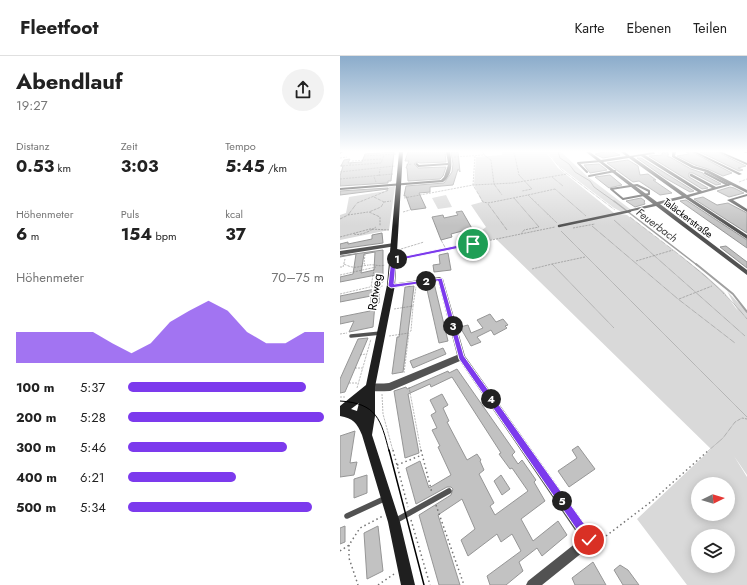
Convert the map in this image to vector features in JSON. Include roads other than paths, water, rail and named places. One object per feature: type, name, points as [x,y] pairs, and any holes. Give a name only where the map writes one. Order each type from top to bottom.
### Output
[{"type":"main road","name":"Rotweg","points":[[367,435],[370,416],[370,387],[378,335],[387,310],[391,286],[399,177]]},
{"type":"main road","name":"Rotweg","points":[[370,387],[364,398],[361,420],[386,498],[388,518],[408,585]]},
{"type":"main road","points":[[341,411],[370,387]]},
{"type":"main road","points":[[341,411],[350,413],[361,420]]},
{"type":"street","points":[[340,189],[442,181],[446,177]]},
{"type":"street","name":"Taläckerstraße","points":[[621,177],[655,204],[747,273]]},
{"type":"street","points":[[657,177],[747,237]]},
{"type":"street","points":[[677,177],[700,191]]},
{"type":"street","points":[[694,177],[715,188]]},
{"type":"street","points":[[716,177],[747,192]]},
{"type":"street","points":[[628,212],[700,191],[730,185]]},
{"type":"street","points":[[747,195],[729,200],[747,211]]},
{"type":"street","points":[[343,253],[394,245]]},
{"type":"street","points":[[391,286],[440,279],[461,357],[589,540],[532,585]]},
{"type":"street","points":[[370,387],[384,388],[404,382],[461,357]]},
{"type":"lane","points":[[713,177],[730,185]]},
{"type":"lane","points":[[632,186],[641,186],[649,191],[649,194],[623,199],[611,189],[632,186]]},
{"type":"lane","points":[[559,226],[628,212]]},
{"type":"lane","points":[[351,336],[378,335]]},
{"type":"lane","points":[[388,518],[409,513],[449,491]]},
{"type":"lane","points":[[347,516],[386,498]]},
{"type":"waterway","name":"Feuerbach","points":[[583,177],[615,202]]},
{"type":"waterway","name":"Feuerbach","points":[[614,201],[697,265]]},
{"type":"waterway","name":"Feuerbach","points":[[696,264],[733,294],[747,312]]},
{"type":"tram line","points":[[340,401],[362,405],[375,415],[380,422],[389,451]]},
{"type":"tram line","points":[[389,450],[424,585]]}]
